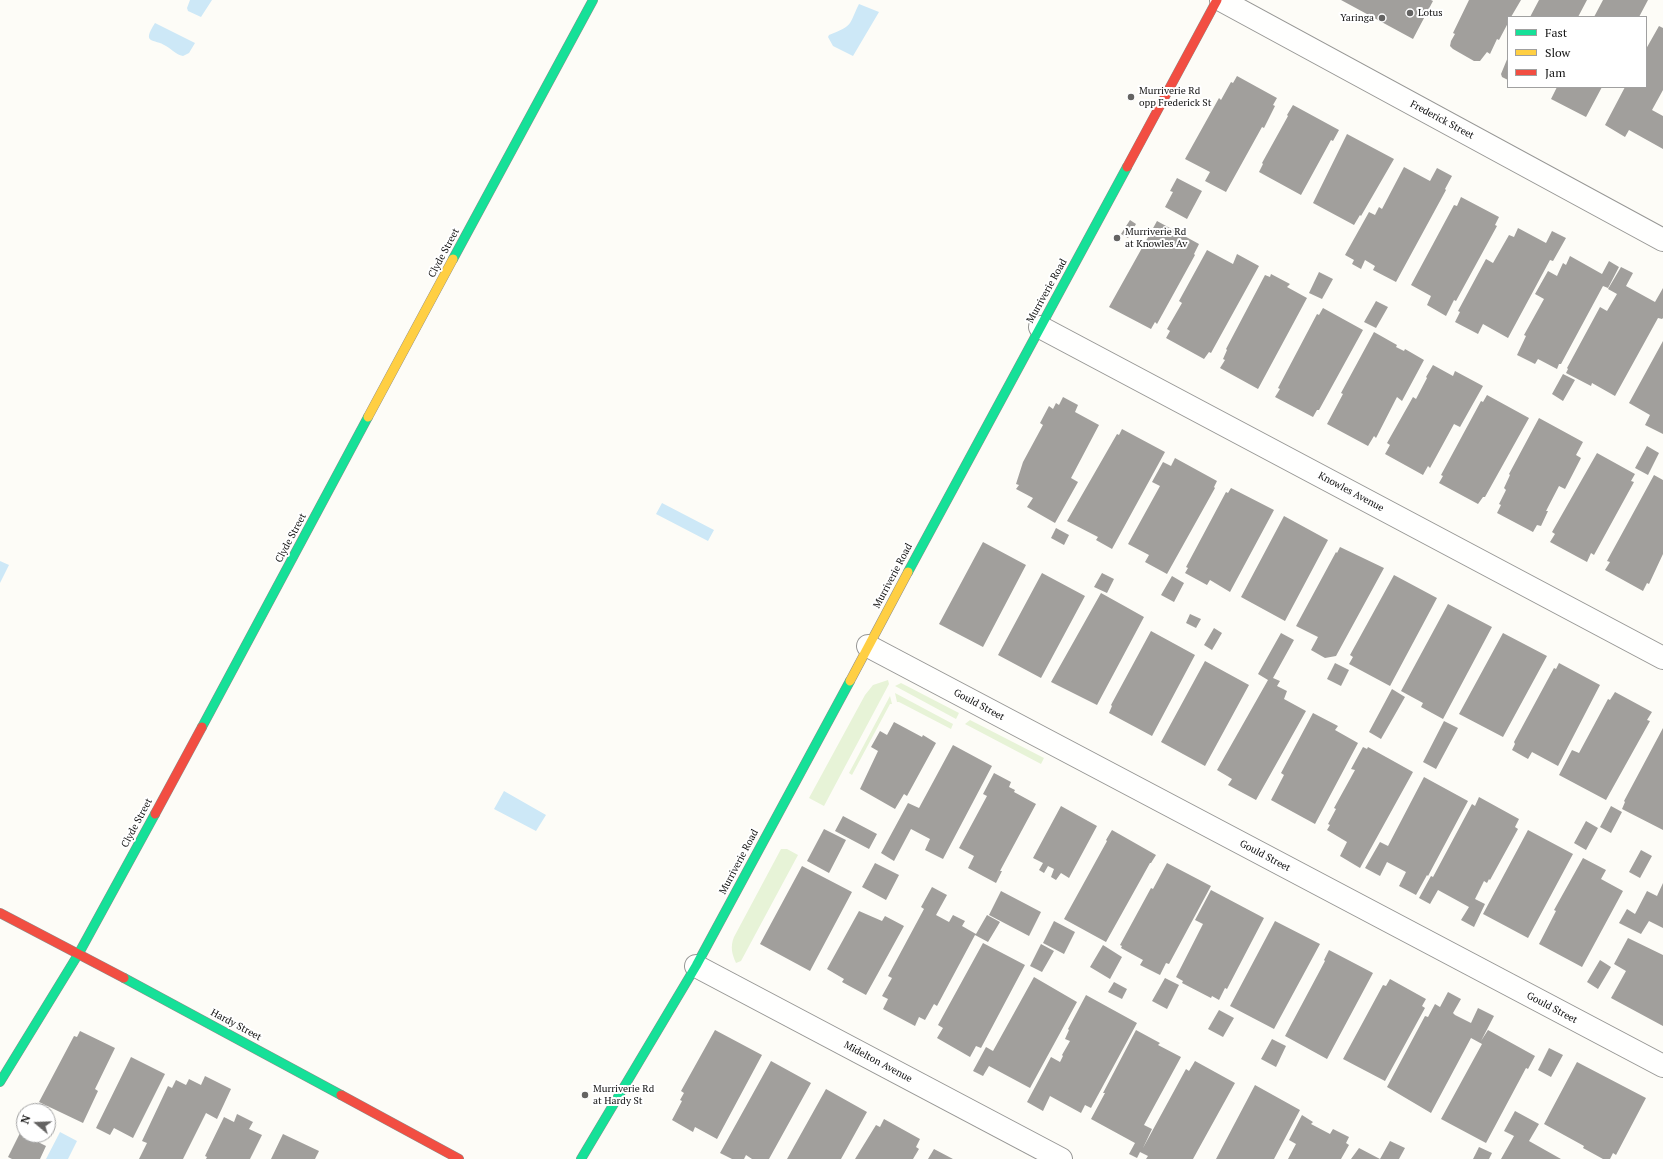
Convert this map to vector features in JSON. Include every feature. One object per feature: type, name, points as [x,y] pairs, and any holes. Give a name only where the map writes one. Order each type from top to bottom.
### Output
[{"type":"street","name":"Clyde Street","points":[[0,1082],[79,953],[593,0]]},
{"type":"street","name":"Murriverie Road","points":[[581,1159],[696,966],[1217,0]]},
{"type":"street","name":"Frederick Street","points":[[1221,0],[1663,240]]},
{"type":"street","name":"Knowles Avenue","points":[[1040,327],[1663,658]]},
{"type":"street","name":"Gould Street","points":[[868,646],[1663,1066]]},
{"type":"street","name":"Hardy Street","points":[[0,914],[79,953],[459,1159]]},
{"type":"street","name":"Midelton Avenue","points":[[696,966],[1061,1159]]},
{"type":"green space","points":[[888,680],[889,684],[824,806],[809,798],[865,695],[873,685]]},
{"type":"green space","points":[[901,683],[959,713],[956,719],[895,686]]},
{"type":"green space","points":[[895,693],[953,724],[951,729],[897,702]]},
{"type":"green space","points":[[890,696],[892,704],[890,704],[852,775],[849,773]]},
{"type":"green space","points":[[970,720],[1044,758],[1041,764],[965,724]]},
{"type":"green space","points":[[781,849],[787,849],[798,855],[741,961],[736,963],[732,950],[734,937]]},
{"type":"water","points":[[190,0],[212,0],[201,17],[188,11],[187,8]]},
{"type":"water","points":[[859,4],[879,12],[853,56],[833,46],[828,37],[829,35],[847,27]]},
{"type":"water","points":[[155,23],[195,43],[189,53],[183,56],[180,55],[168,47],[151,40],[149,35]]},
{"type":"water","points":[[662,503],[714,530],[708,541],[656,514]]},
{"type":"water","points":[[0,561],[9,565],[0,583]]},
{"type":"water","points":[[504,791],[546,815],[536,831],[494,809]]},
{"type":"water","points":[[60,1132],[77,1141],[68,1159],[46,1159],[54,1143],[56,1143]]},
{"type":"building","points":[[1341,0],[1431,0],[1433,1],[1413,39]]},
{"type":"building","points":[[1469,0],[1521,0],[1512,16],[1507,16],[1507,25],[1499,40],[1497,39],[1490,54],[1487,52],[1480,61],[1474,61],[1450,46],[1455,34],[1453,33]]},
{"type":"building","points":[[1539,0],[1587,0],[1579,16],[1531,16]]},
{"type":"building","points":[[1603,0],[1648,0],[1640,16],[1595,16]]},
{"type":"building","points":[[1659,26],[1663,28],[1663,90],[1652,110],[1663,116],[1663,149],[1629,130],[1625,137],[1605,125],[1624,88],[1647,88],[1647,47]]},
{"type":"building","points":[[1507,59],[1507,80],[1502,77],[1501,74]]},
{"type":"building","points":[[1237,76],[1277,98],[1273,105],[1275,106],[1264,128],[1262,127],[1226,192],[1205,181],[1210,172],[1185,159],[1219,98],[1221,100],[1231,82],[1233,83]]},
{"type":"building","points":[[1556,88],[1601,88],[1586,117],[1551,99]]},
{"type":"building","points":[[1293,105],[1339,130],[1333,141],[1331,140],[1301,195],[1259,172],[1263,164],[1262,163]]},
{"type":"building","points":[[1347,134],[1394,159],[1361,216],[1360,215],[1354,225],[1313,203]]},
{"type":"building","points":[[1404,167],[1430,181],[1437,168],[1452,176],[1445,189],[1446,190],[1396,282],[1373,270],[1375,266],[1365,260],[1361,269],[1352,264],[1354,260],[1345,255],[1369,212],[1375,215],[1379,207],[1382,209]]},
{"type":"building","points":[[1177,178],[1202,191],[1187,219],[1165,207],[1173,192],[1170,191]]},
{"type":"building","points":[[1461,197],[1499,217],[1495,225],[1497,226],[1456,301],[1454,300],[1446,316],[1427,305],[1431,296],[1411,285],[1454,205],[1457,206]]},
{"type":"building","points":[[1130,220],[1136,224],[1128,238],[1121,234]]},
{"type":"building","points":[[1157,221],[1199,244],[1194,254],[1195,255],[1157,324],[1155,322],[1151,329],[1109,307]]},
{"type":"building","points":[[1518,228],[1546,243],[1552,231],[1566,238],[1553,261],[1550,260],[1508,338],[1483,324],[1478,334],[1455,322],[1460,312],[1458,311],[1486,259],[1493,263],[1509,235],[1514,237]]},
{"type":"building","points":[[1207,250],[1233,264],[1237,254],[1259,266],[1211,353],[1209,352],[1204,359],[1166,338],[1170,331],[1167,329],[1182,303],[1179,301]]},
{"type":"building","points":[[1570,256],[1602,274],[1609,261],[1619,267],[1608,288],[1603,286],[1557,369],[1538,359],[1535,364],[1517,355],[1526,336],[1524,335],[1544,299],[1535,294],[1548,271],[1557,276],[1563,263],[1566,265]]},
{"type":"building","points":[[1621,267],[1633,273],[1626,286],[1655,302],[1663,288],[1663,318],[1658,318],[1615,396],[1592,383],[1591,386],[1566,373],[1567,368],[1600,307],[1607,311],[1617,294],[1608,289]]},
{"type":"building","points":[[1319,272],[1333,279],[1322,299],[1309,293]]},
{"type":"building","points":[[1271,274],[1290,284],[1287,287],[1307,298],[1258,389],[1220,368],[1225,360],[1223,359],[1227,350],[1226,349],[1265,275],[1270,277]]},
{"type":"building","points":[[1376,301],[1388,307],[1376,328],[1364,322]]},
{"type":"building","points":[[1323,308],[1363,330],[1319,410],[1317,410],[1313,417],[1275,397],[1280,389],[1278,388],[1317,314],[1319,315]]},
{"type":"building","points":[[1374,332],[1397,345],[1396,347],[1404,351],[1405,349],[1424,360],[1402,401],[1397,397],[1376,438],[1374,436],[1368,446],[1327,424],[1343,394],[1341,393]]},
{"type":"building","points":[[1663,341],[1663,434],[1645,425],[1650,415],[1629,403]]},
{"type":"building","points":[[1433,365],[1453,376],[1455,371],[1483,386],[1460,427],[1454,424],[1430,468],[1428,466],[1423,475],[1385,454],[1390,445],[1387,443],[1413,397],[1416,399]]},
{"type":"building","points":[[1563,374],[1575,380],[1563,401],[1552,394]]},
{"type":"building","points":[[1487,395],[1529,418],[1485,497],[1483,497],[1478,504],[1439,483],[1443,476],[1441,475],[1481,401],[1483,402]]},
{"type":"building","points":[[1063,397],[1078,405],[1075,412],[1099,425],[1071,478],[1078,482],[1055,523],[1027,507],[1033,498],[1016,489],[1019,485],[1016,484],[1023,462],[1043,425],[1040,423],[1049,406],[1053,409],[1056,403],[1059,405]]},
{"type":"building","points":[[1539,418],[1583,442],[1576,455],[1581,458],[1565,489],[1559,486],[1546,511],[1548,511],[1541,526],[1537,525],[1533,532],[1497,513],[1501,505],[1499,504],[1506,490],[1504,488],[1510,475],[1509,474]]},
{"type":"building","points":[[1122,429],[1165,452],[1112,549],[1096,540],[1098,537],[1067,521],[1117,434],[1119,435]]},
{"type":"building","points":[[1647,446],[1659,453],[1648,475],[1635,468]]},
{"type":"building","points":[[1597,453],[1635,474],[1631,481],[1634,482],[1594,555],[1591,553],[1587,562],[1550,542],[1555,534],[1552,532]]},
{"type":"building","points":[[1175,458],[1217,481],[1214,487],[1215,488],[1167,574],[1145,562],[1149,555],[1128,544],[1160,486],[1152,482],[1163,462],[1171,466]]},
{"type":"building","points":[[1654,475],[1663,480],[1663,554],[1649,584],[1647,583],[1643,591],[1605,570],[1610,562],[1607,561]]},
{"type":"building","points":[[1231,488],[1274,510],[1230,592],[1210,580],[1207,585],[1185,573],[1188,568],[1186,567],[1226,492],[1228,493]]},
{"type":"building","points":[[1284,516],[1328,540],[1285,621],[1241,597]]},
{"type":"building","points":[[1056,528],[1069,535],[1064,545],[1051,538]]},
{"type":"building","points":[[983,542],[1026,565],[983,647],[939,624]]},
{"type":"building","points":[[1340,547],[1384,568],[1336,656],[1325,658],[1311,650],[1318,637],[1296,626]]},
{"type":"building","points":[[1042,573],[1085,596],[1041,678],[998,655]]},
{"type":"building","points":[[1102,573],[1114,579],[1107,593],[1094,587]]},
{"type":"building","points":[[1394,575],[1437,598],[1390,686],[1349,664],[1353,657],[1350,655]]},
{"type":"building","points":[[1172,576],[1184,583],[1174,602],[1161,595]]},
{"type":"building","points":[[1101,593],[1144,617],[1097,705],[1051,682]]},
{"type":"building","points":[[1448,604],[1492,627],[1443,719],[1421,707],[1423,703],[1401,691]]},
{"type":"building","points":[[1190,614],[1201,619],[1196,628],[1186,623]]},
{"type":"building","points":[[1214,628],[1222,633],[1212,650],[1204,645]]},
{"type":"building","points":[[1151,631],[1195,655],[1152,736],[1109,713],[1112,706],[1111,705]]},
{"type":"building","points":[[1281,633],[1294,640],[1273,678],[1280,681],[1277,686],[1287,691],[1284,699],[1306,711],[1256,800],[1228,785],[1232,779],[1217,770],[1268,680],[1258,674]]},
{"type":"building","points":[[1503,633],[1547,656],[1503,737],[1459,714]]},
{"type":"building","points":[[1205,661],[1249,685],[1205,766],[1161,742]]},
{"type":"building","points":[[1335,663],[1349,670],[1341,686],[1327,679]]},
{"type":"building","points":[[1559,663],[1600,685],[1558,766],[1532,752],[1528,759],[1512,750],[1515,744],[1514,742],[1554,668],[1556,669]]},
{"type":"building","points":[[1392,689],[1405,697],[1381,739],[1369,732]]},
{"type":"building","points":[[1615,692],[1652,712],[1647,720],[1650,721],[1606,800],[1559,775],[1572,750],[1579,753],[1608,699],[1610,700]]},
{"type":"building","points":[[1313,713],[1338,726],[1335,730],[1358,743],[1315,824],[1271,800],[1284,775],[1281,773]]},
{"type":"building","points":[[1444,721],[1458,728],[1436,769],[1423,762]]},
{"type":"building","points":[[894,722],[922,737],[923,735],[936,743],[907,796],[904,794],[895,809],[860,789],[878,751],[871,747],[880,731],[887,735]]},
{"type":"building","points":[[1663,728],[1663,830],[1622,809],[1625,802],[1624,801]]},
{"type":"building","points":[[953,745],[992,766],[943,859],[925,850],[930,839],[911,829],[894,861],[881,853],[908,803],[919,808]]},
{"type":"building","points":[[1363,747],[1367,749],[1368,747],[1413,772],[1360,868],[1340,856],[1347,842],[1327,830],[1330,825],[1328,824],[1336,809],[1334,808],[1355,770],[1351,769]]},
{"type":"building","points":[[994,773],[1011,782],[1009,787],[1015,790],[1014,792],[1036,804],[1000,871],[1002,871],[996,883],[968,868],[974,856],[959,848],[987,796],[983,794]]},
{"type":"building","points":[[1424,777],[1468,801],[1428,876],[1427,875],[1416,895],[1399,886],[1406,872],[1387,862],[1380,876],[1365,868],[1380,842],[1388,846]]},
{"type":"building","points":[[1479,797],[1519,819],[1515,827],[1518,829],[1490,880],[1489,879],[1487,883],[1484,881],[1475,899],[1485,904],[1474,927],[1461,920],[1469,907],[1438,890],[1430,904],[1419,898],[1431,876],[1433,877],[1472,804],[1475,806]]},
{"type":"building","points":[[1061,806],[1097,826],[1069,878],[1061,873],[1056,880],[1051,877],[1054,869],[1048,866],[1044,873],[1039,870],[1043,863],[1033,858]]},
{"type":"building","points":[[1611,806],[1622,812],[1611,833],[1600,827]]},
{"type":"building","points":[[843,816],[877,834],[869,849],[835,831]]},
{"type":"building","points":[[1586,821],[1598,828],[1586,850],[1574,843]]},
{"type":"building","points":[[824,829],[846,840],[829,873],[807,861]]},
{"type":"building","points":[[1112,830],[1156,855],[1150,863],[1106,942],[1064,919]]},
{"type":"building","points":[[1528,830],[1573,854],[1528,938],[1483,914]]},
{"type":"building","points":[[1641,850],[1652,856],[1640,878],[1629,872]]},
{"type":"building","points":[[1583,858],[1606,870],[1601,879],[1623,891],[1582,967],[1539,944],[1556,911],[1554,910]]},
{"type":"building","points":[[875,863],[899,875],[886,900],[862,887]]},
{"type":"building","points":[[1167,863],[1211,886],[1169,964],[1166,963],[1160,975],[1140,965],[1143,960],[1121,948],[1122,946],[1120,945],[1151,888],[1153,889]]},
{"type":"building","points":[[802,866],[852,892],[810,971],[760,944]]},
{"type":"building","points":[[1663,883],[1663,928],[1649,921],[1641,934],[1619,923],[1627,909],[1635,914],[1647,891],[1657,896]]},
{"type":"building","points":[[932,887],[947,895],[936,915],[949,922],[953,915],[965,921],[962,926],[976,934],[987,915],[1000,922],[988,942],[975,935],[937,1006],[934,1004],[925,1020],[919,1017],[915,1026],[883,1009],[888,999],[882,996],[892,978],[888,976],[924,909],[921,907]]},
{"type":"building","points":[[1211,890],[1264,918],[1227,989],[1225,988],[1219,1000],[1212,996],[1211,998],[1182,983],[1183,981],[1176,977],[1203,924],[1195,920]]},
{"type":"building","points":[[1001,891],[1041,912],[1029,936],[989,915]]},
{"type":"building","points":[[859,911],[882,921],[885,916],[904,926],[866,995],[842,982],[844,979],[827,969]]},
{"type":"building","points":[[1054,921],[1075,932],[1064,954],[1043,943]]},
{"type":"building","points":[[1275,921],[1320,944],[1274,1029],[1230,1006]]},
{"type":"building","points":[[1628,938],[1663,955],[1663,1026],[1611,998],[1626,971],[1614,964]]},
{"type":"building","points":[[983,943],[1025,965],[981,1048],[976,1046],[970,1057],[937,1038],[943,1028],[938,1025]]},
{"type":"building","points":[[1041,944],[1054,951],[1042,972],[1030,966]]},
{"type":"building","points":[[1103,945],[1122,957],[1110,979],[1090,967]]},
{"type":"building","points":[[1329,950],[1373,973],[1327,1059],[1285,1036],[1325,961],[1324,960]]},
{"type":"building","points":[[1600,960],[1611,967],[1598,989],[1587,982]]},
{"type":"building","points":[[1034,977],[1077,1002],[1030,1088],[989,1066],[983,1076],[973,1071],[986,1047],[993,1051]]},
{"type":"building","points":[[1165,978],[1179,985],[1167,1009],[1152,1001]]},
{"type":"building","points":[[1390,979],[1426,999],[1422,1006],[1425,1008],[1385,1081],[1343,1059],[1383,985],[1386,986]]},
{"type":"building","points":[[1114,982],[1127,989],[1122,999],[1108,992]]},
{"type":"building","points":[[1448,992],[1461,999],[1453,1013],[1455,1015],[1471,1023],[1478,1008],[1494,1016],[1481,1041],[1488,1030],[1535,1056],[1528,1069],[1526,1068],[1486,1143],[1441,1119],[1482,1044],[1471,1038],[1431,1113],[1387,1087],[1425,1016],[1428,1017],[1435,1004],[1440,1007]]},
{"type":"building","points":[[1086,995],[1137,1023],[1091,1108],[1085,1105],[1081,1113],[1050,1096],[1043,1111],[1027,1102],[1051,1057],[1060,1062],[1063,1056],[1062,1055],[1070,1041],[1065,1039],[1069,1030],[1068,1029]]},
{"type":"building","points":[[1219,1010],[1234,1018],[1223,1037],[1208,1029]]},
{"type":"building","points":[[715,1030],[762,1055],[717,1139],[695,1127],[693,1132],[672,1120],[682,1101],[680,1100],[684,1093],[681,1091]]},
{"type":"building","points":[[1136,1030],[1160,1043],[1158,1045],[1181,1057],[1144,1125],[1152,1129],[1143,1148],[1186,1069],[1189,1071],[1195,1061],[1235,1083],[1193,1159],[1146,1159],[1148,1156],[1140,1152],[1137,1158],[1129,1154],[1135,1143],[1091,1119]]},
{"type":"building","points":[[80,1031],[115,1048],[95,1089],[98,1091],[83,1123],[56,1110],[56,1103],[39,1102],[74,1036],[77,1037]]},
{"type":"building","points":[[1272,1039],[1286,1046],[1276,1067],[1261,1059]]},
{"type":"building","points":[[1549,1048],[1563,1055],[1551,1077],[1538,1070]]},
{"type":"building","points":[[131,1057],[165,1074],[133,1138],[114,1128],[110,1135],[96,1128]]},
{"type":"building","points":[[771,1061],[811,1083],[769,1159],[752,1159],[746,1155],[744,1159],[732,1159],[720,1153]]},
{"type":"building","points":[[1577,1062],[1646,1098],[1616,1155],[1613,1153],[1610,1159],[1603,1159],[1583,1148],[1584,1146],[1544,1124]]},
{"type":"building","points":[[205,1076],[231,1089],[217,1119],[206,1113],[183,1159],[139,1159],[147,1143],[142,1141],[168,1086],[172,1088],[176,1080],[186,1085],[189,1079],[201,1085]]},
{"type":"building","points":[[1255,1085],[1300,1110],[1274,1159],[1216,1159]]},
{"type":"building","points":[[826,1089],[867,1112],[841,1159],[787,1159]]},
{"type":"building","points":[[1515,1111],[1539,1124],[1529,1141],[1561,1159],[1501,1159],[1514,1136],[1504,1131]]},
{"type":"building","points":[[237,1114],[253,1122],[249,1129],[262,1135],[250,1159],[206,1159],[207,1157],[205,1156],[224,1117],[234,1122]]},
{"type":"building","points":[[1302,1115],[1313,1122],[1311,1124],[1330,1134],[1333,1129],[1349,1137],[1346,1143],[1349,1145],[1341,1159],[1288,1159],[1296,1144],[1289,1140]]},
{"type":"building","points":[[884,1119],[920,1139],[916,1147],[919,1149],[913,1159],[855,1159],[876,1125],[880,1127]]},
{"type":"building","points":[[283,1134],[319,1151],[315,1159],[271,1159]]},
{"type":"building","points":[[16,1141],[16,1143],[40,1143],[46,1146],[40,1159],[12,1159],[8,1157]]},
{"type":"building","points":[[1390,1141],[1405,1148],[1399,1159],[1380,1159]]},
{"type":"building","points":[[1479,1147],[1492,1153],[1489,1159],[1473,1159]]},
{"type":"building","points":[[1359,1148],[1380,1159],[1351,1159]]},
{"type":"building","points":[[934,1149],[953,1159],[928,1159]]},
{"type":"traffic: fast","points":[[453,259],[593,0]]},
{"type":"traffic: fast","points":[[908,572],[1127,167]]},
{"type":"traffic: fast","points":[[202,727],[368,417]]},
{"type":"traffic: fast","points":[[581,1159],[696,966],[850,681]]},
{"type":"traffic: fast","points":[[0,1082],[79,953],[155,814]]},
{"type":"traffic: fast","points":[[124,978],[341,1095]]},
{"type":"traffic: slow","points":[[368,417],[453,259]]},
{"type":"traffic: slow","points":[[850,681],[908,572]]},
{"type":"traffic: jam","points":[[1127,167],[1217,0]]},
{"type":"traffic: jam","points":[[155,814],[202,727]]},
{"type":"traffic: jam","points":[[0,913],[124,978]]},
{"type":"traffic: jam","points":[[341,1095],[459,1159]]},
{"type":"place","name":"Lotus","points":[[1410,13]]},
{"type":"place","name":"Yaringa","points":[[1382,18]]},
{"type":"place","name":"Murriverie Rd opp Frederick St","points":[[1131,97]]},
{"type":"place","name":"Murriverie Rd at Knowles Av","points":[[1117,238]]},
{"type":"place","name":"Murriverie Rd at Hardy St","points":[[585,1095]]}]
